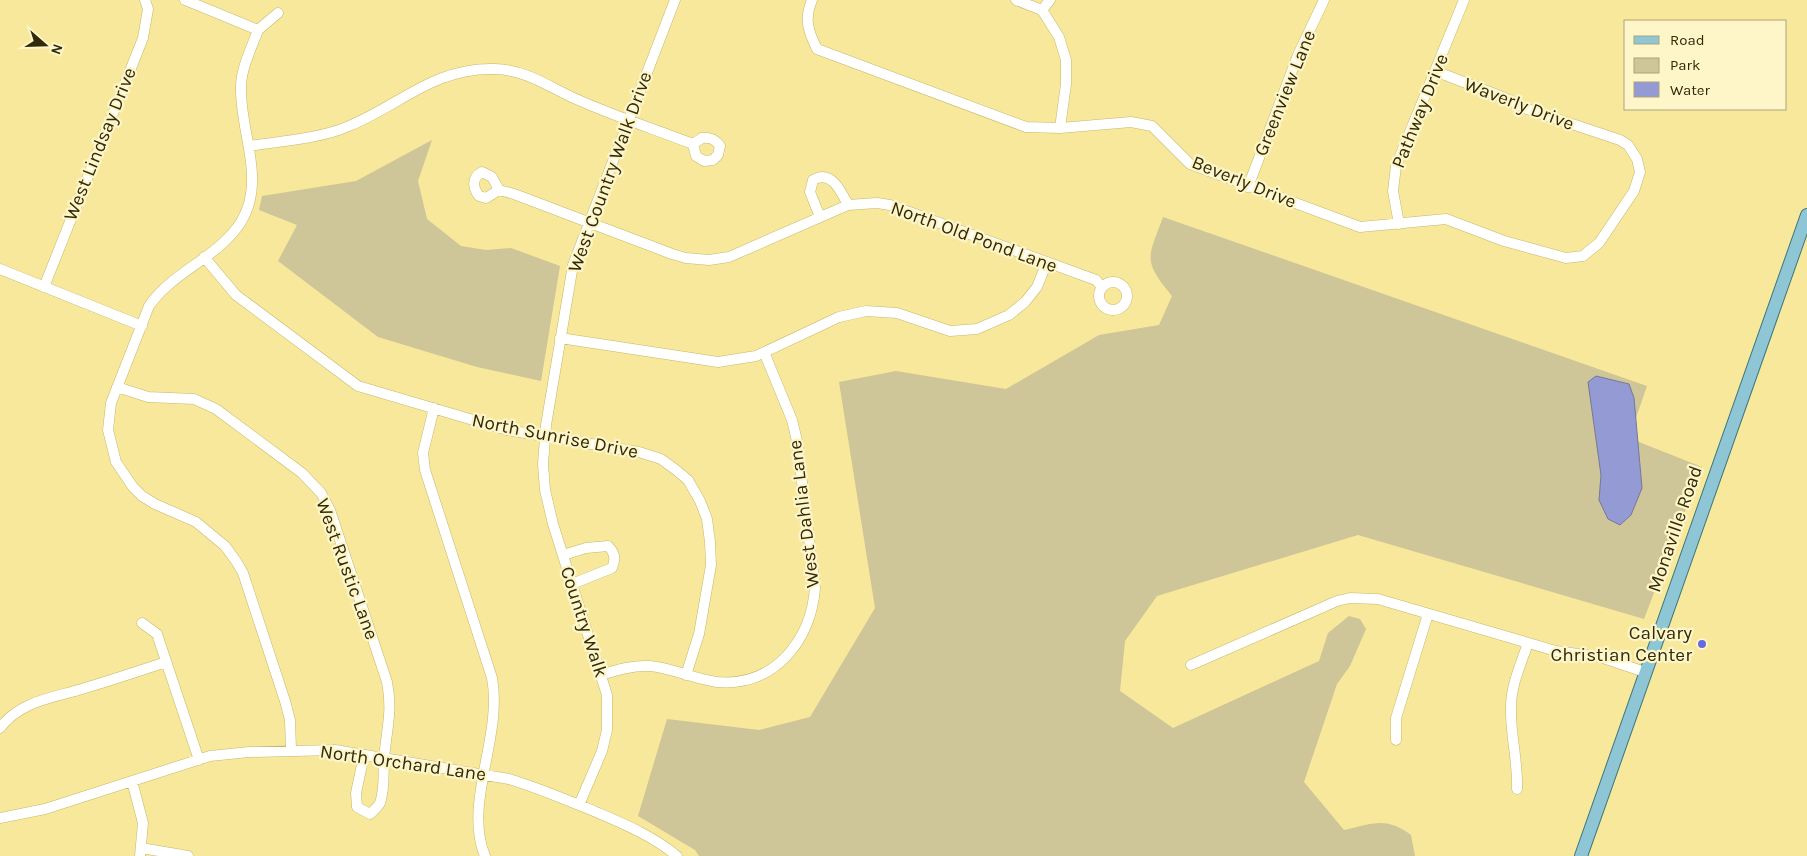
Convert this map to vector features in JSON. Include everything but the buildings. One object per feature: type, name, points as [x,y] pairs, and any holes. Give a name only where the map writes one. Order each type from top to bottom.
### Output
[{"type":"main road","name":"Monaville Road","points":[[1581,856],[1644,672],[1807,215]]},
{"type":"street","name":"West Lindsay Drive","points":[[44,287],[142,38],[148,9],[145,0]]},
{"type":"street","points":[[185,0],[258,30]]},
{"type":"street","name":"West Country Walk Drive","points":[[545,436],[573,265],[675,0]]},
{"type":"street","name":"Beverly Drive","points":[[812,0],[806,14],[809,32],[817,49],[1026,127],[1060,128],[1131,122],[1152,126],[1190,164],[1360,227],[1446,219],[1504,241],[1560,257]]},
{"type":"street","points":[[1016,0],[1042,10],[1060,37],[1066,60],[1066,84],[1060,128]]},
{"type":"street","points":[[1042,10],[1050,0]]},
{"type":"street","name":"Greenview Lane","points":[[1248,186],[1298,56],[1324,0]]},
{"type":"street","name":"Pathway Drive","points":[[1399,224],[1393,190],[1396,166],[1464,0]]},
{"type":"street","points":[[278,13],[258,30],[241,83],[253,190],[248,205],[234,232],[222,245],[159,292],[149,306],[111,403],[108,430],[113,454],[123,474],[142,496],[155,504],[196,522],[210,532],[225,546],[244,573],[286,701],[290,720],[291,750]]},
{"type":"street","points":[[249,146],[337,131],[351,126],[429,82],[454,73],[478,70],[515,72],[534,77],[577,100],[693,144]]},
{"type":"street","name":"Waverly Drive","points":[[1435,71],[1534,112],[1628,145],[1637,160],[1639,179],[1634,191],[1594,248],[1582,256],[1560,257]]},
{"type":"street","points":[[820,217],[810,192],[813,180],[818,177],[825,176],[832,181],[848,205]]},
{"type":"street","name":"North Old Pond Lane","points":[[498,190],[514,194],[672,254],[686,258],[709,260],[729,257],[748,250],[848,205],[890,205],[1096,280],[1102,287]]},
{"type":"street","name":"North Sunrise Drive","points":[[204,257],[236,295],[346,378],[370,390],[507,430],[624,448],[661,459],[688,480],[700,501],[707,519],[711,565],[699,634],[686,674]]},
{"type":"street","points":[[560,338],[718,362],[740,359],[764,352],[839,317],[866,311],[897,313],[950,330],[977,329],[1009,315],[1025,302],[1037,286],[1047,262]]},
{"type":"street","points":[[0,269],[142,326]]},
{"type":"street","name":"West Dahlia Lane","points":[[602,675],[625,668],[645,666],[716,682],[732,682],[748,679],[767,671],[790,653],[801,639],[813,606],[814,588],[797,440],[792,420],[764,352]]},
{"type":"street","name":"West Rustic Lane","points":[[117,387],[148,397],[180,397],[206,404],[228,417],[302,473],[321,493],[330,510],[387,682],[391,713],[384,758],[383,789],[379,804],[370,814],[357,807],[356,793],[364,755]]},
{"type":"street","points":[[434,408],[423,453],[425,470],[492,678],[495,694],[493,728],[479,812],[478,833],[485,856]]},
{"type":"street","name":"Country Walk","points":[[545,436],[543,464],[545,490],[563,555],[607,695],[607,730],[602,751],[579,805]]},
{"type":"street","points":[[563,555],[598,546],[608,546],[613,552],[615,561],[612,568],[572,584]]},
{"type":"street","points":[[1191,665],[1337,601],[1350,598],[1378,599],[1556,651],[1600,657],[1644,672]]},
{"type":"street","points":[[1396,740],[1396,718],[1428,614]]},
{"type":"street","points":[[142,623],[157,634],[199,760]]},
{"type":"street","points":[[1517,789],[1518,765],[1511,698],[1528,643]]},
{"type":"street","points":[[0,728],[16,712],[33,702],[83,689],[166,662]]},
{"type":"street","name":"North Orchard Lane","points":[[0,818],[44,809],[199,760],[249,752],[335,750],[485,775],[537,787],[652,838],[677,856]]},
{"type":"street","points":[[132,781],[144,823],[140,852],[188,856]]},
{"type":"green space","points":[[432,140],[418,181],[427,219],[461,246],[486,250],[511,248],[560,266],[541,381],[477,367],[378,337],[278,261],[297,225],[259,210],[262,196],[356,181]]},
{"type":"green space","points":[[1163,217],[1647,386],[1629,438],[1702,467],[1644,619],[1358,535],[1157,596],[1125,641],[1120,691],[1173,728],[1319,661],[1328,633],[1349,616],[1360,619],[1366,629],[1350,666],[1337,684],[1304,782],[1344,830],[1379,823],[1394,825],[1411,835],[1415,856],[699,856],[695,850],[638,816],[667,719],[759,730],[810,717],[875,608],[839,382],[896,371],[1006,389],[1099,335],[1159,325],[1172,296],[1156,274],[1151,258],[1151,251]]},
{"type":"water","points":[[1596,376],[1629,384],[1634,398],[1642,488],[1631,515],[1620,525],[1608,519],[1599,500],[1601,475],[1588,382]]},
{"type":"place","name":"Calvary Christian Center","points":[[1702,644]]}]
